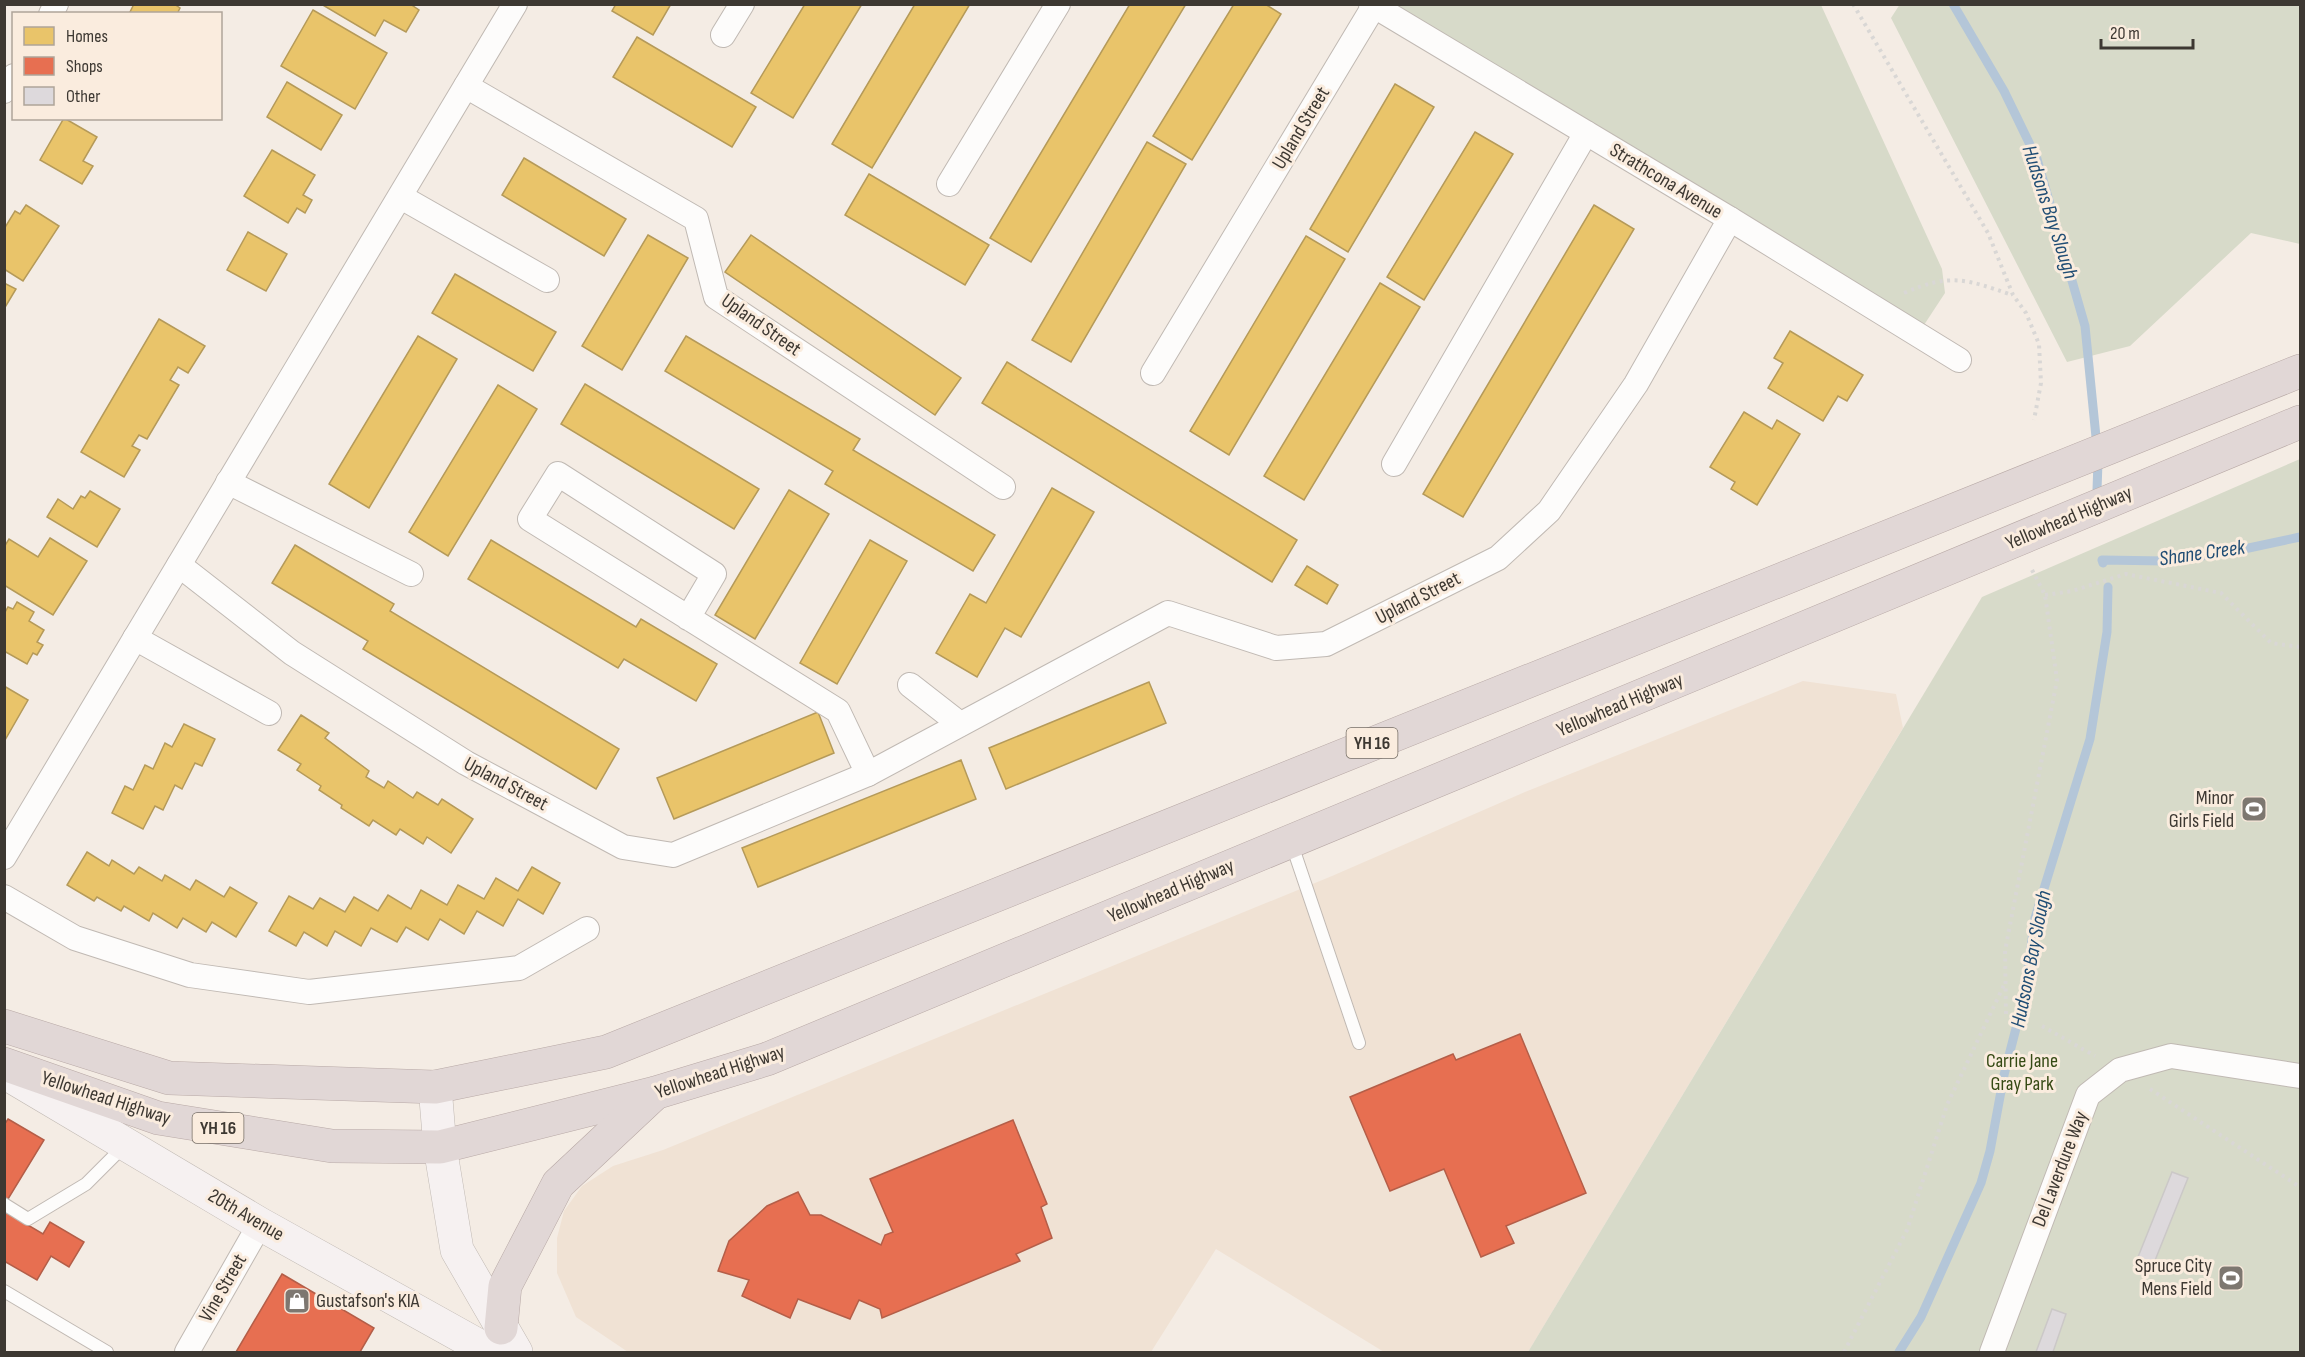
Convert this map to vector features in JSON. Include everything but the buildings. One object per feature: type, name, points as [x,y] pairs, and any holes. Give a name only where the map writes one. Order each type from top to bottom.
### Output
[{"type":"highway","name":"Yellowhead Highway","points":[[4,1026],[169,1078],[435,1087],[606,1052],[2301,371]]},
{"type":"highway","name":"Yellowhead Highway","points":[[4,1064],[159,1118],[332,1146],[440,1147],[655,1093],[767,1059],[2301,422]]},
{"type":"highway","points":[[503,1344],[505,1286],[558,1184],[655,1093]]},
{"type":"street","points":[[4,857],[514,4]]},
{"type":"street","points":[[723,35],[742,4]]},
{"type":"street","points":[[949,184],[1058,4]]},
{"type":"street","name":"Upland Street","points":[[1153,373],[1372,5]]},
{"type":"street","name":"Strathcona Avenue","points":[[1372,5],[1730,219],[1959,360]]},
{"type":"street","name":"Upland Street","points":[[465,86],[696,219],[716,297],[1003,487]]},
{"type":"street","points":[[1394,464],[1586,133]]},
{"type":"street","points":[[400,197],[547,280]]},
{"type":"street","name":"Upland Street","points":[[179,565],[292,653],[466,763],[623,847],[673,855],[868,774],[1168,613],[1276,648],[1326,644],[1498,558],[1549,511],[1629,393],[1730,219]]},
{"type":"street","points":[[688,618],[714,573],[558,474],[530,519],[688,618],[838,711],[868,774]]},
{"type":"street","points":[[228,482],[411,574]]},
{"type":"street","points":[[135,638],[269,713]]},
{"type":"street","points":[[910,685],[960,724]]},
{"type":"street","points":[[4,897],[75,938],[190,975],[309,992],[519,968],[587,929]]},
{"type":"street","name":"Del Laverdure Way","points":[[1992,1353],[2088,1095],[2120,1070],[2171,1056],[2301,1076]]},
{"type":"street","name":"20th Avenue","points":[[4,1072],[260,1224],[503,1344]]},
{"type":"street","points":[[435,1087],[440,1147],[457,1250],[503,1344]]},
{"type":"street","name":"Vine Street","points":[[186,1353],[260,1224]]},
{"type":"lane","points":[[1291,841],[1359,1043]]},
{"type":"lane","points":[[4,1204],[28,1219],[86,1184],[126,1144]]},
{"type":"lane","points":[[4,1291],[107,1353]]},
{"type":"path","points":[[1853,4],[1988,233],[2013,295],[2026,313],[2039,344],[2041,383],[2034,420]]},
{"type":"path","points":[[1878,310],[1902,294],[1932,281],[1978,283],[2013,295]]},
{"type":"path","points":[[2006,1014],[2005,951],[2057,680],[2045,595],[2028,563]]},
{"type":"path","points":[[2045,595],[2072,591],[2126,574],[2221,593],[2271,643],[2301,647]]},
{"type":"path","points":[[1844,1353],[1907,1230],[1947,1105],[2004,984]]},
{"type":"path","points":[[2042,1026],[2120,1070],[2301,1187]]},
{"type":"shaded area","points":[[1803,681],[1896,694],[1903,728],[1528,1352],[1384,1352],[1216,1249],[1151,1352],[628,1352],[576,1317],[557,1273],[557,1238],[564,1211],[582,1186],[613,1166],[663,1150],[1332,876],[1525,792]]},
{"type":"green space","points":[[1900,4],[2300,5],[2300,244],[2251,233],[2130,346],[2067,362],[1891,18]]},
{"type":"green space","points":[[1370,5],[1821,5],[1942,269],[1945,293],[1922,328]]},
{"type":"green space","name":"Carrie Jane Gray Park","points":[[2300,459],[2300,1352],[1528,1352],[1982,597]]},
{"type":"waterway","name":"Hudsons Bay Slough","points":[[1953,4],[2004,91],[2037,159],[2085,326],[2096,437]]},
{"type":"waterway","name":"Hudsons Bay Slough","points":[[2097,490],[2098,462]]},
{"type":"waterway","name":"Shane Creek","points":[[2103,563],[2102,560],[2166,561],[2230,552],[2300,537]]},
{"type":"waterway","name":"Hudsons Bay Slough","points":[[1899,1352],[1921,1317],[1981,1183],[1990,1151],[2004,1075],[2024,997],[2035,918],[2090,739],[2107,632],[2108,587]]},
{"type":"place","name":"Minor Girls Field","points":[[2254,809]]},
{"type":"place","name":"Spruce City Mens Field","points":[[2231,1278]]},
{"type":"place","name":"Gustafson's KIA","points":[[297,1301]]}]
